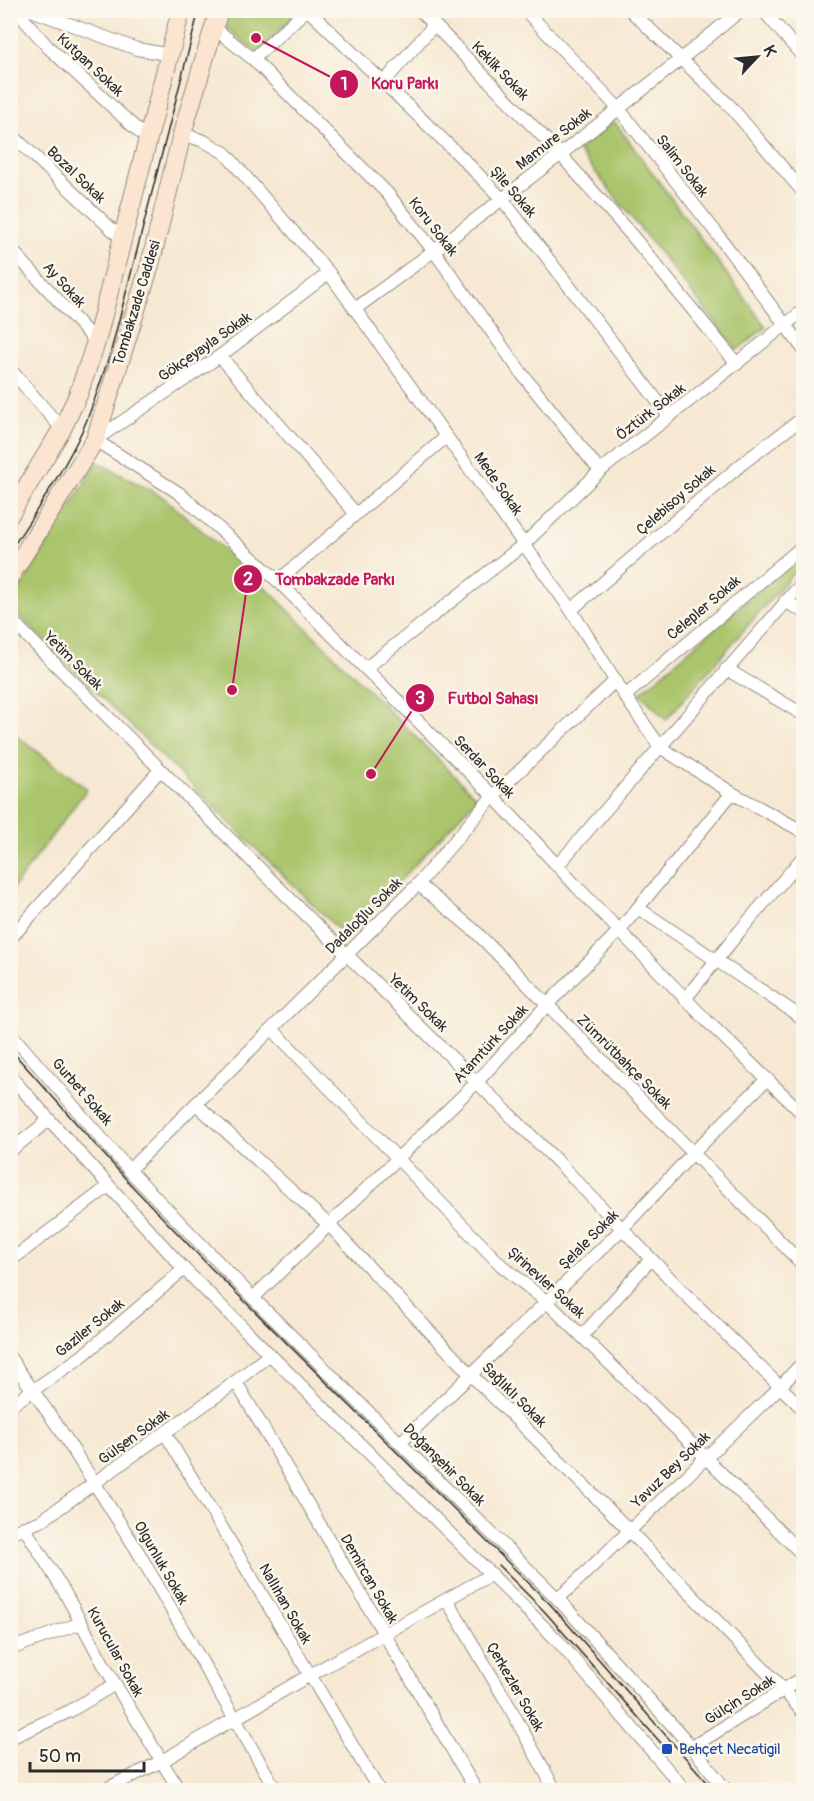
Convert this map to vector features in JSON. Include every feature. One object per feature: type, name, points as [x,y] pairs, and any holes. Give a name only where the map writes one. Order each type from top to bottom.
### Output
[{"type":"main road","name":"Tombakzade Caddesi","points":[[12,509],[62,429],[78,395],[96,342],[181,10]]},
{"type":"main road","name":"Tombakzade Caddesi","points":[[10,576],[95,440],[150,265],[182,134],[216,19]]},
{"type":"street","name":"Kutgan Sokak","points":[[16,10],[48,47],[147,139]]},
{"type":"street","points":[[31,10],[137,49],[171,55]]},
{"type":"street","points":[[254,59],[307,10]]},
{"type":"street","name":"Şile Sokak","points":[[307,10],[502,199],[669,416]]},
{"type":"street","name":"Keklik Sokak","points":[[420,10],[560,154],[634,238],[737,364]]},
{"type":"street","name":"Salim Sokak","points":[[525,10],[618,109],[804,350]]},
{"type":"street","points":[[630,10],[730,106],[804,193]]},
{"type":"street","points":[[763,10],[804,58]]},
{"type":"street","name":"Mamure Sokak","points":[[355,309],[502,199],[740,11]]},
{"type":"street","name":"Koru Sokak","points":[[216,19],[387,193],[434,251],[522,374],[600,471]]},
{"type":"street","points":[[383,83],[434,25]]},
{"type":"street","name":"Bozal Sokak","points":[[10,132],[122,239]]},
{"type":"street","name":"Mede Sokak","points":[[182,134],[204,141],[225,153],[329,273],[572,610],[625,696],[660,747],[732,793],[804,832]]},
{"type":"street","name":"Ay Sokak","points":[[10,248],[96,342]]},
{"type":"street","name":"Gökçeyayla Sokak","points":[[95,440],[220,356],[329,273]]},
{"type":"street","name":"Öztürk Sokak","points":[[366,668],[523,545],[600,471],[804,310]]},
{"type":"street","points":[[220,356],[357,514]]},
{"type":"street","points":[[10,369],[62,429]]},
{"type":"street","name":"Çelebisoy Sokak","points":[[572,610],[743,463],[804,417]]},
{"type":"street","points":[[278,581],[446,437]]},
{"type":"street","name":"Serdar Sokak","points":[[95,440],[179,493],[278,581],[493,796],[685,999],[804,1115]]},
{"type":"street","name":"Celepler Sokak","points":[[625,696],[804,545]]},
{"type":"street","points":[[557,866],[804,581]]},
{"type":"street","points":[[785,601],[804,612]]},
{"type":"street","name":"Yetim Sokak","points":[[10,619],[477,1082],[681,1291],[804,1410]]},
{"type":"street","points":[[726,669],[804,715]]},
{"type":"street","name":"Dadaloğlu Sokak","points":[[129,1170],[418,884],[493,796],[616,680]]},
{"type":"street","points":[[10,939],[160,770]]},
{"type":"street","name":"Atamtürk Sokak","points":[[253,1298],[477,1082],[619,931],[732,793]]},
{"type":"street","points":[[685,999],[804,856]]},
{"type":"street","name":"Zümrütbahçe Sokak","points":[[418,884],[475,931],[804,1266]]},
{"type":"street","points":[[638,908],[804,1019]]},
{"type":"street","name":"Şirinevler Sokak","points":[[272,1029],[501,1265],[547,1302],[804,1556]]},
{"type":"street","name":"Gurbet Sokak","points":[[10,1033],[129,1170]]},
{"type":"street","points":[[10,1076],[184,1269],[558,1641],[684,1791]]},
{"type":"street","name":"Şelale Sokak","points":[[400,1443],[622,1229],[767,1079]]},
{"type":"street","name":"Sağlıklı Sokak","points":[[196,1104],[329,1225],[471,1375],[629,1531],[784,1690],[804,1714]]},
{"type":"street","points":[[10,1151],[49,1120]]},
{"type":"street","name":"Doğanşehir Sokak","points":[[129,1170],[253,1298],[558,1599],[692,1747],[726,1791]]},
{"type":"street","points":[[10,1261],[109,1186]]},
{"type":"street","points":[[582,1336],[651,1259]]},
{"type":"street","name":"Gaziler Sokak","points":[[10,1406],[81,1357],[184,1269]]},
{"type":"street","name":"Gülşen Sokak","points":[[10,1533],[41,1521],[95,1484],[236,1382],[269,1355]]},
{"type":"street","name":"Olgunluk Sokak","points":[[10,1358],[34,1390],[137,1550],[276,1791]]},
{"type":"street","name":"Yavuz Bey Sokak","points":[[558,1599],[780,1387],[804,1361]]},
{"type":"street","name":"Demircan Sokak","points":[[236,1382],[476,1791]]},
{"type":"street","name":"Nallıhan Sokak","points":[[165,1433],[379,1791]]},
{"type":"street","name":"Kurucular Sokak","points":[[24,1527],[65,1593],[115,1684],[179,1791]]},
{"type":"street","points":[[104,1791],[162,1761],[310,1675],[492,1574]]},
{"type":"street","name":"Çerkezler Sokak","points":[[447,1600],[555,1791]]},
{"type":"street","points":[[10,1649],[81,1623]]},
{"type":"street","name":"Gülçin Sokak","points":[[692,1747],[804,1677]]},
{"type":"street","points":[[10,1738],[70,1711],[115,1684]]},
{"type":"green space","points":[[226,11],[298,11],[258,54],[221,23]]},
{"type":"green space","points":[[614,121],[766,327],[737,350],[578,150]]},
{"type":"green space","points":[[97,462],[163,497],[251,573],[477,798],[347,938],[11,608],[11,604]]},
{"type":"green space","points":[[803,552],[803,562],[666,720],[640,693]]},
{"type":"green space","points":[[10,731],[87,789],[11,891],[10,891]]},
{"type":"tram line","points":[[10,551],[67,461],[83,429],[98,390],[111,351],[199,10]]},
{"type":"tram line","points":[[10,1049],[133,1187],[210,1267],[550,1604],[714,1790]]},
{"type":"tram line","points":[[498,1565],[545,1612],[668,1751]]},
{"type":"place","name":"Koru Parkı","points":[[256,38]]},
{"type":"place","name":"Tombakzade Parkı","points":[[232,690]]},
{"type":"place","name":"Futbol Sahası","points":[[371,774]]},
{"type":"place","name":"Behçet Necatigil","points":[[667,1749]]}]
